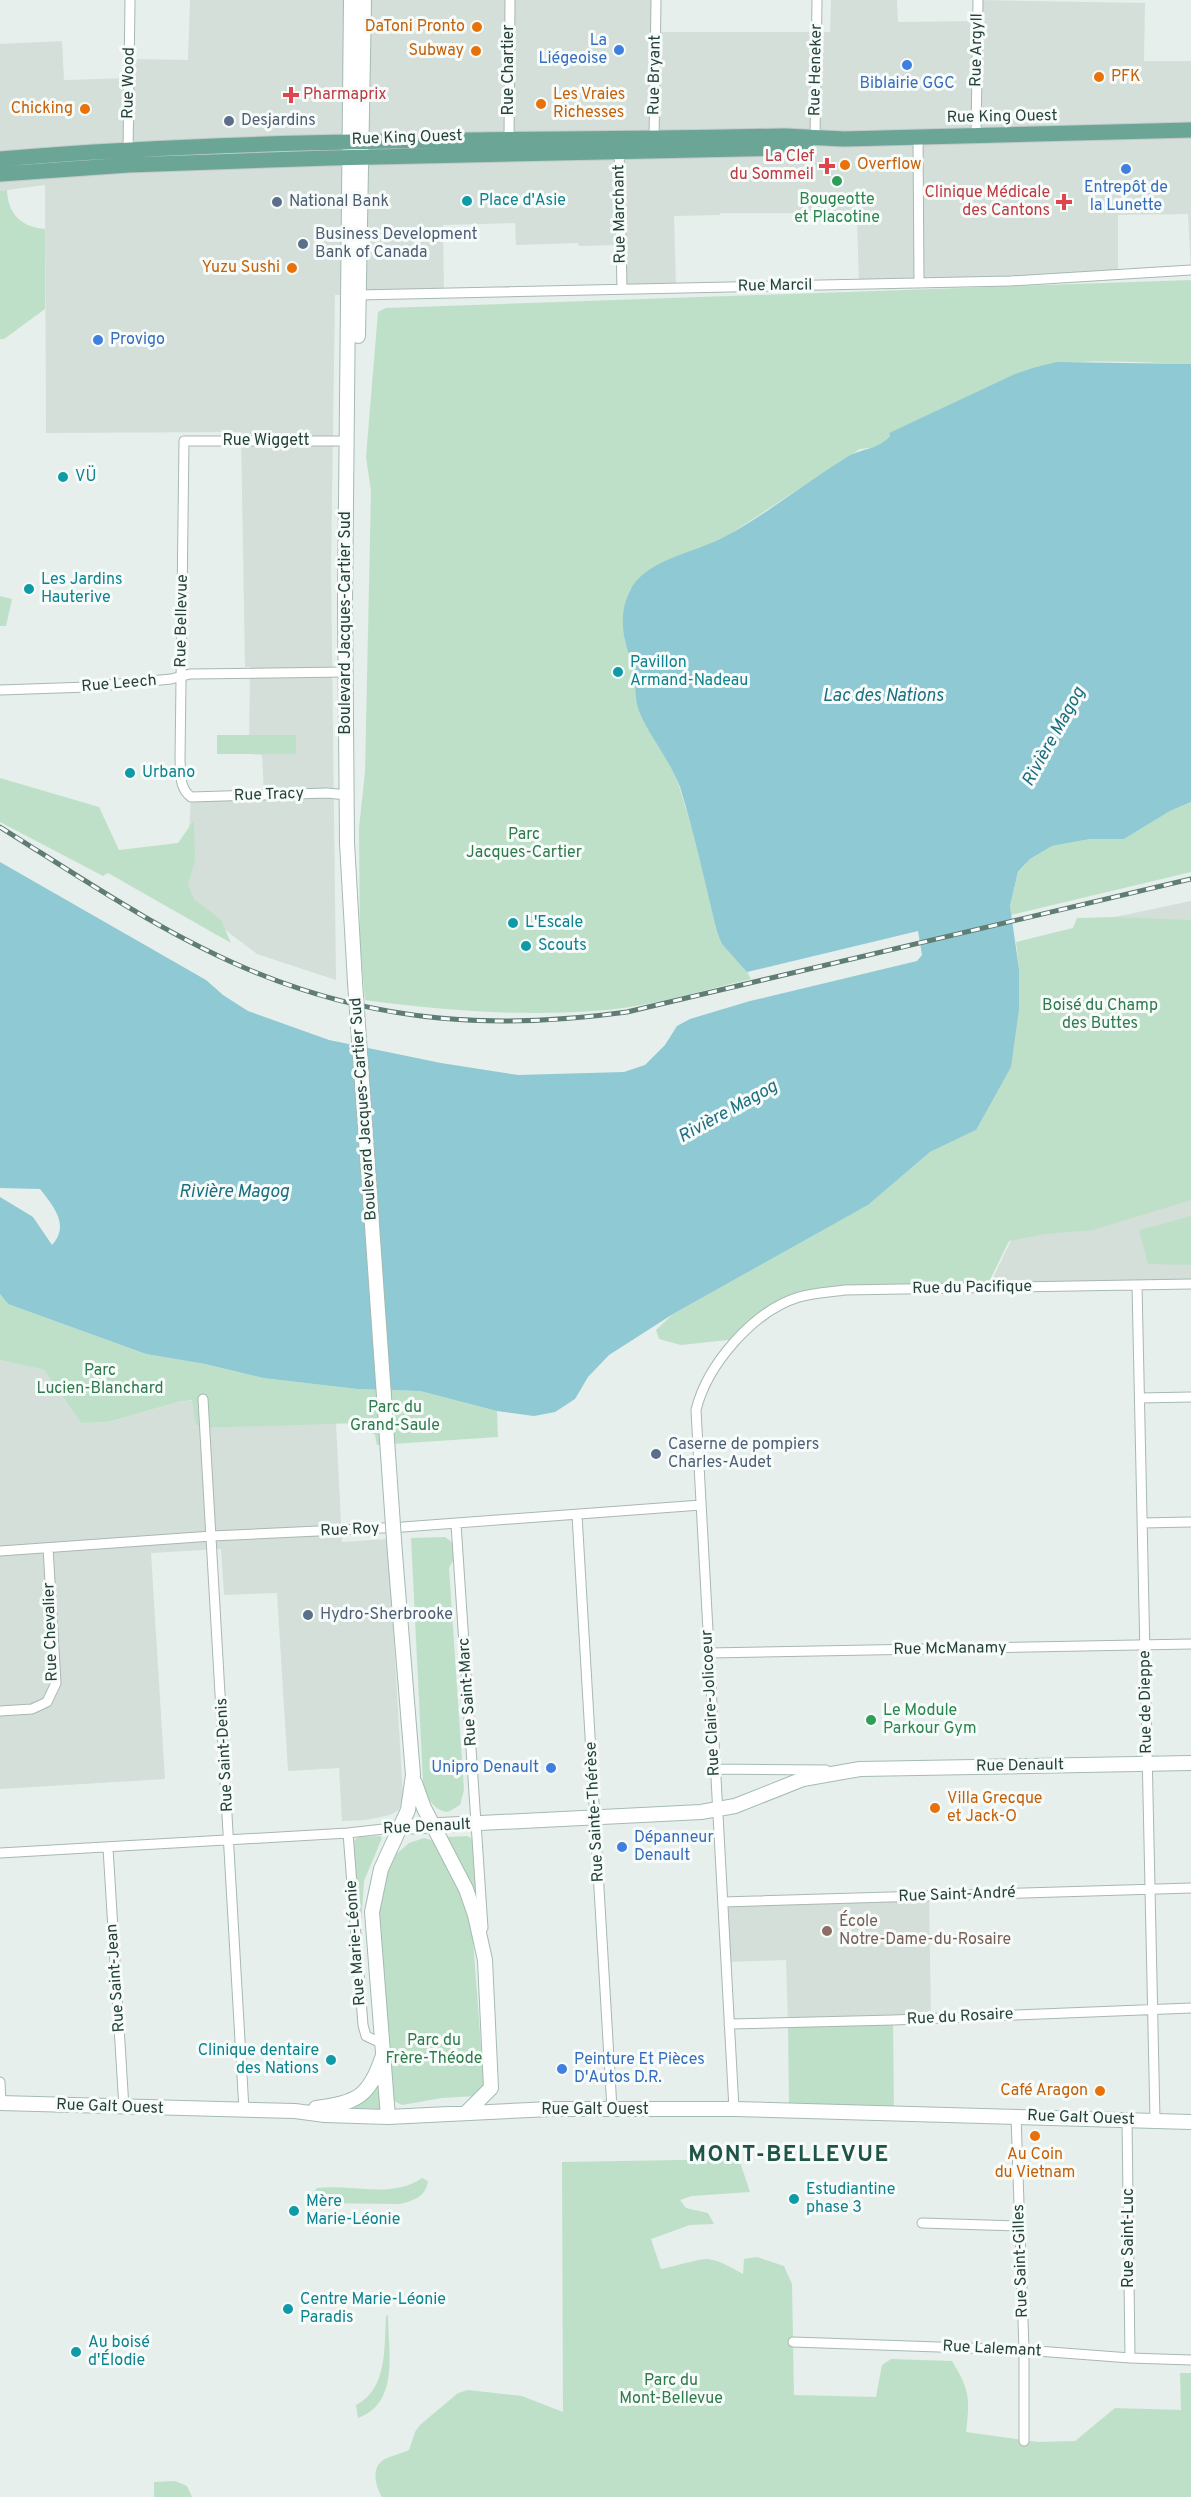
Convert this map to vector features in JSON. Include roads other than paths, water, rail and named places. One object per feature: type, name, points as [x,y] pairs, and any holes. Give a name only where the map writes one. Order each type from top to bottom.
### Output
[{"type":"main road","points":[[351,0],[355,150]]},
{"type":"main road","points":[[355,150],[364,0]]},
{"type":"main road","name":"Rue King Ouest","points":[[1,166],[128,149],[355,150],[654,144],[785,136],[815,139],[918,138],[1191,130]]},
{"type":"main road","name":"Rue King Ouest","points":[[1,166],[128,165],[509,140],[619,144]]},
{"type":"main road","name":"Boulevard Jacques-Cartier Sud","points":[[347,441],[356,421],[358,295],[355,150]]},
{"type":"main road","name":"Boulevard Jacques-Cartier Sud","points":[[355,150],[347,441],[347,860],[395,1554],[413,1775],[408,1810],[401,1827]]},
{"type":"main road","name":"Rue Denault","points":[[401,1827],[596,1819],[717,1809],[735,1806],[803,1779],[883,1768],[1191,1763]]},
{"type":"main road","name":"Boulevard Jacques-Cartier Sud","points":[[413,1775],[432,1825],[471,1903],[485,1960],[491,2088],[466,2113]]},
{"type":"main road","name":"Rue Marie-Léonie","points":[[388,2116],[372,1912],[381,1869],[401,1827]]},
{"type":"main road","points":[[295,2111],[340,2105],[356,2100],[371,2084],[382,2058]]},
{"type":"main road","name":"Rue Galt Ouest","points":[[1,2103],[295,2111],[325,2115],[388,2116],[551,2109],[734,2109],[1191,2122]]},
{"type":"street","name":"Rue Wood","points":[[128,165],[130,0]]},
{"type":"street","name":"Rue Chartier","points":[[509,140],[510,0]]},
{"type":"street","name":"Rue Bryant","points":[[654,144],[656,0]]},
{"type":"street","name":"Rue Heneker","points":[[815,139],[817,0]]},
{"type":"street","name":"Rue Argyll","points":[[976,136],[978,0]]},
{"type":"street","points":[[918,138],[919,283]]},
{"type":"street","name":"Rue Marchant","points":[[619,144],[622,289]]},
{"type":"street","points":[[0,154],[1,166]]},
{"type":"street","name":"Rue Marcil","points":[[358,295],[1010,281],[1191,270]]},
{"type":"street","name":"Rue Wiggett","points":[[184,441],[347,441]]},
{"type":"street","name":"Rue Bellevue","points":[[184,441],[181,779],[185,792],[192,797]]},
{"type":"street","name":"Rue Leech","points":[[0,690],[55,690],[181,677],[190,674],[346,672]]},
{"type":"street","name":"Rue Tracy","points":[[192,797],[327,793],[347,795]]},
{"type":"street","name":"Rue du Pacifique","points":[[760,1319],[781,1305],[799,1297],[845,1290],[1191,1284]]},
{"type":"street","name":"Rue de Dieppe","points":[[1137,1285],[1155,2120]]},
{"type":"street","name":"Rue Claire-Jolicoeur","points":[[734,2109],[696,1410],[700,1393],[713,1368],[760,1319]]},
{"type":"street","points":[[1140,1398],[1191,1397]]},
{"type":"street","name":"Rue Saint-Denis","points":[[204,1400],[244,2110]]},
{"type":"street","name":"Rue Roy","points":[[0,1551],[212,1536],[456,1524],[700,1505]]},
{"type":"street","name":"Rue Sainte-Thérèse","points":[[577,1515],[612,2109]]},
{"type":"street","points":[[1142,1523],[1191,1522]]},
{"type":"street","name":"Rue Saint-Marc","points":[[456,1524],[485,1960]]},
{"type":"street","name":"Rue Chevalier","points":[[0,1711],[32,1709],[47,1702],[56,1683],[48,1548]]},
{"type":"street","name":"Rue McManamy","points":[[708,1653],[1191,1644]]},
{"type":"street","name":"Rue Denault","points":[[715,1768],[849,1771]]},
{"type":"street","name":"Rue Denault","points":[[0,1853],[348,1833],[401,1827]]},
{"type":"street","name":"Rue Marie-Léonie","points":[[348,1833],[363,2025],[366,2036],[381,2043]]},
{"type":"street","name":"Rue Saint-Jean","points":[[108,1848],[124,2108]]},
{"type":"street","name":"Rue Saint-André","points":[[723,1902],[1191,1888]]},
{"type":"street","name":"Rue du Rosaire","points":[[729,2024],[1191,2008]]},
{"type":"street","points":[[0,2082],[1,2103]]},
{"type":"street","name":"Rue Saint-Gilles","points":[[1016,2116],[1024,2350],[1024,2441]]},
{"type":"street","name":"Rue Saint-Luc","points":[[1127,2119],[1130,2358]]},
{"type":"street","points":[[922,2223],[1019,2226]]},
{"type":"street","name":"Rue Lalemant","points":[[793,2342],[1024,2350],[1191,2360]]},
{"type":"water","points":[[1057,362],[1191,364],[1191,802],[1170,811],[1124,839],[1090,839],[1052,846],[1030,859],[1018,872],[1010,906],[1019,969],[1019,1009],[1011,1067],[976,1130],[930,1152],[868,1205],[673,1314],[609,1355],[588,1377],[575,1399],[555,1412],[534,1416],[497,1411],[420,1391],[357,1389],[263,1378],[205,1364],[146,1354],[8,1304],[0,1294],[0,1197],[33,1217],[52,1245],[60,1230],[60,1223],[55,1209],[40,1189],[0,1188],[0,862],[206,980],[223,995],[248,1011],[329,1040],[441,1063],[518,1075],[624,1072],[645,1065],[665,1045],[677,1026],[690,1019],[750,1001],[917,961],[922,955],[918,931],[747,972],[722,944],[680,787],[637,706],[634,671],[624,633],[623,615],[626,598],[634,583],[649,570],[726,536],[847,457],[885,441],[890,436],[889,433],[1015,374]]},
{"type":"railway","points":[[0,827],[158,924],[190,942],[257,973],[348,1003],[439,1018],[485,1021],[532,1021],[627,1012],[1191,879]]},
{"type":"place","name":"DaToni Pronto","points":[[477,27]]},
{"type":"place","name":"La Liégeoise","points":[[619,50]]},
{"type":"place","name":"Subway","points":[[476,51]]},
{"type":"place","name":"Biblairie GGC","points":[[907,65]]},
{"type":"place","name":"PFK","points":[[1099,77]]},
{"type":"place","name":"Pharmaprix","points":[[291,95]]},
{"type":"place","name":"Les Vraies Richesses","points":[[541,104]]},
{"type":"place","name":"Chicking","points":[[85,109]]},
{"type":"place","name":"Desjardins","points":[[229,121]]},
{"type":"place","name":"Overflow","points":[[845,165]]},
{"type":"place","name":"La Clef du Sommeil","points":[[827,166]]},
{"type":"place","name":"Entrepôt de la Lunette","points":[[1126,169]]},
{"type":"place","name":"Bougeotte et Placotine","points":[[837,181]]},
{"type":"place","name":"Place d'Asie","points":[[467,201]]},
{"type":"place","name":"National Bank","points":[[277,202]]},
{"type":"place","name":"Clinique Médicale des Cantons","points":[[1064,202]]},
{"type":"place","name":"Business Development Bank of Canada","points":[[303,244]]},
{"type":"place","name":"Yuzu Sushi","points":[[292,268]]},
{"type":"place","name":"Provigo","points":[[98,340]]},
{"type":"place","name":"VÜ","points":[[63,477]]},
{"type":"place","name":"Les Jardins Hauterive","points":[[29,589]]},
{"type":"place","name":"Pavillon Armand-Nadeau","points":[[618,672]]},
{"type":"place","name":"Urbano","points":[[130,773]]},
{"type":"place","name":"L'Escale","points":[[513,923]]},
{"type":"place","name":"Scouts","points":[[526,946]]},
{"type":"place","name":"Caserne de pompiers Charles-Audet","points":[[656,1454]]},
{"type":"place","name":"Hydro-Sherbrooke","points":[[308,1615]]},
{"type":"place","name":"Le Module Parkour Gym","points":[[871,1720]]},
{"type":"place","name":"Unipro Denault","points":[[551,1768]]},
{"type":"place","name":"Villa Grecque et Jack-O","points":[[935,1808]]},
{"type":"place","name":"Dépanneur Denault","points":[[622,1847]]},
{"type":"place","name":"École Notre-Dame-du-Rosaire","points":[[827,1931]]},
{"type":"place","name":"Clinique dentaire des Nations","points":[[331,2060]]},
{"type":"place","name":"Peinture Et Pièces D'Autos D.R.","points":[[562,2069]]},
{"type":"place","name":"Café Aragon","points":[[1100,2091]]},
{"type":"place","name":"Au Coin du Vietnam","points":[[1035,2136]]},
{"type":"place","name":"Estudiantine phase 3","points":[[794,2199]]},
{"type":"place","name":"Mère Marie-Léonie","points":[[294,2211]]},
{"type":"place","name":"Centre Marie-Léonie Paradis","points":[[288,2309]]},
{"type":"place","name":"Au boisé d'Élodie","points":[[76,2352]]},
{"type":"district","name":"MONT-BELLEVUE","points":[[789,2155]]},
{"type":"water label","name":"Lac des Nations","points":[[883,696]]},
{"type":"water label","name":"Rivière Magog","points":[[1054,737]]},
{"type":"water label","name":"Rivière Magog","points":[[728,1112]]},
{"type":"water label","name":"Rivière Magog","points":[[234,1192]]},
{"type":"park label","name":"Parc Jacques-Cartier","points":[[524,844]]},
{"type":"park label","name":"Boisé du Champ des Buttes","points":[[1100,1015]]},
{"type":"park label","name":"Parc Lucien-Blanchard","points":[[100,1380]]},
{"type":"park label","name":"Parc du Grand-Saule","points":[[395,1417]]},
{"type":"park label","name":"Parc du Frère-Théode","points":[[434,2050]]},
{"type":"park label","name":"Parc du Mont-Bellevue","points":[[671,2390]]}]
